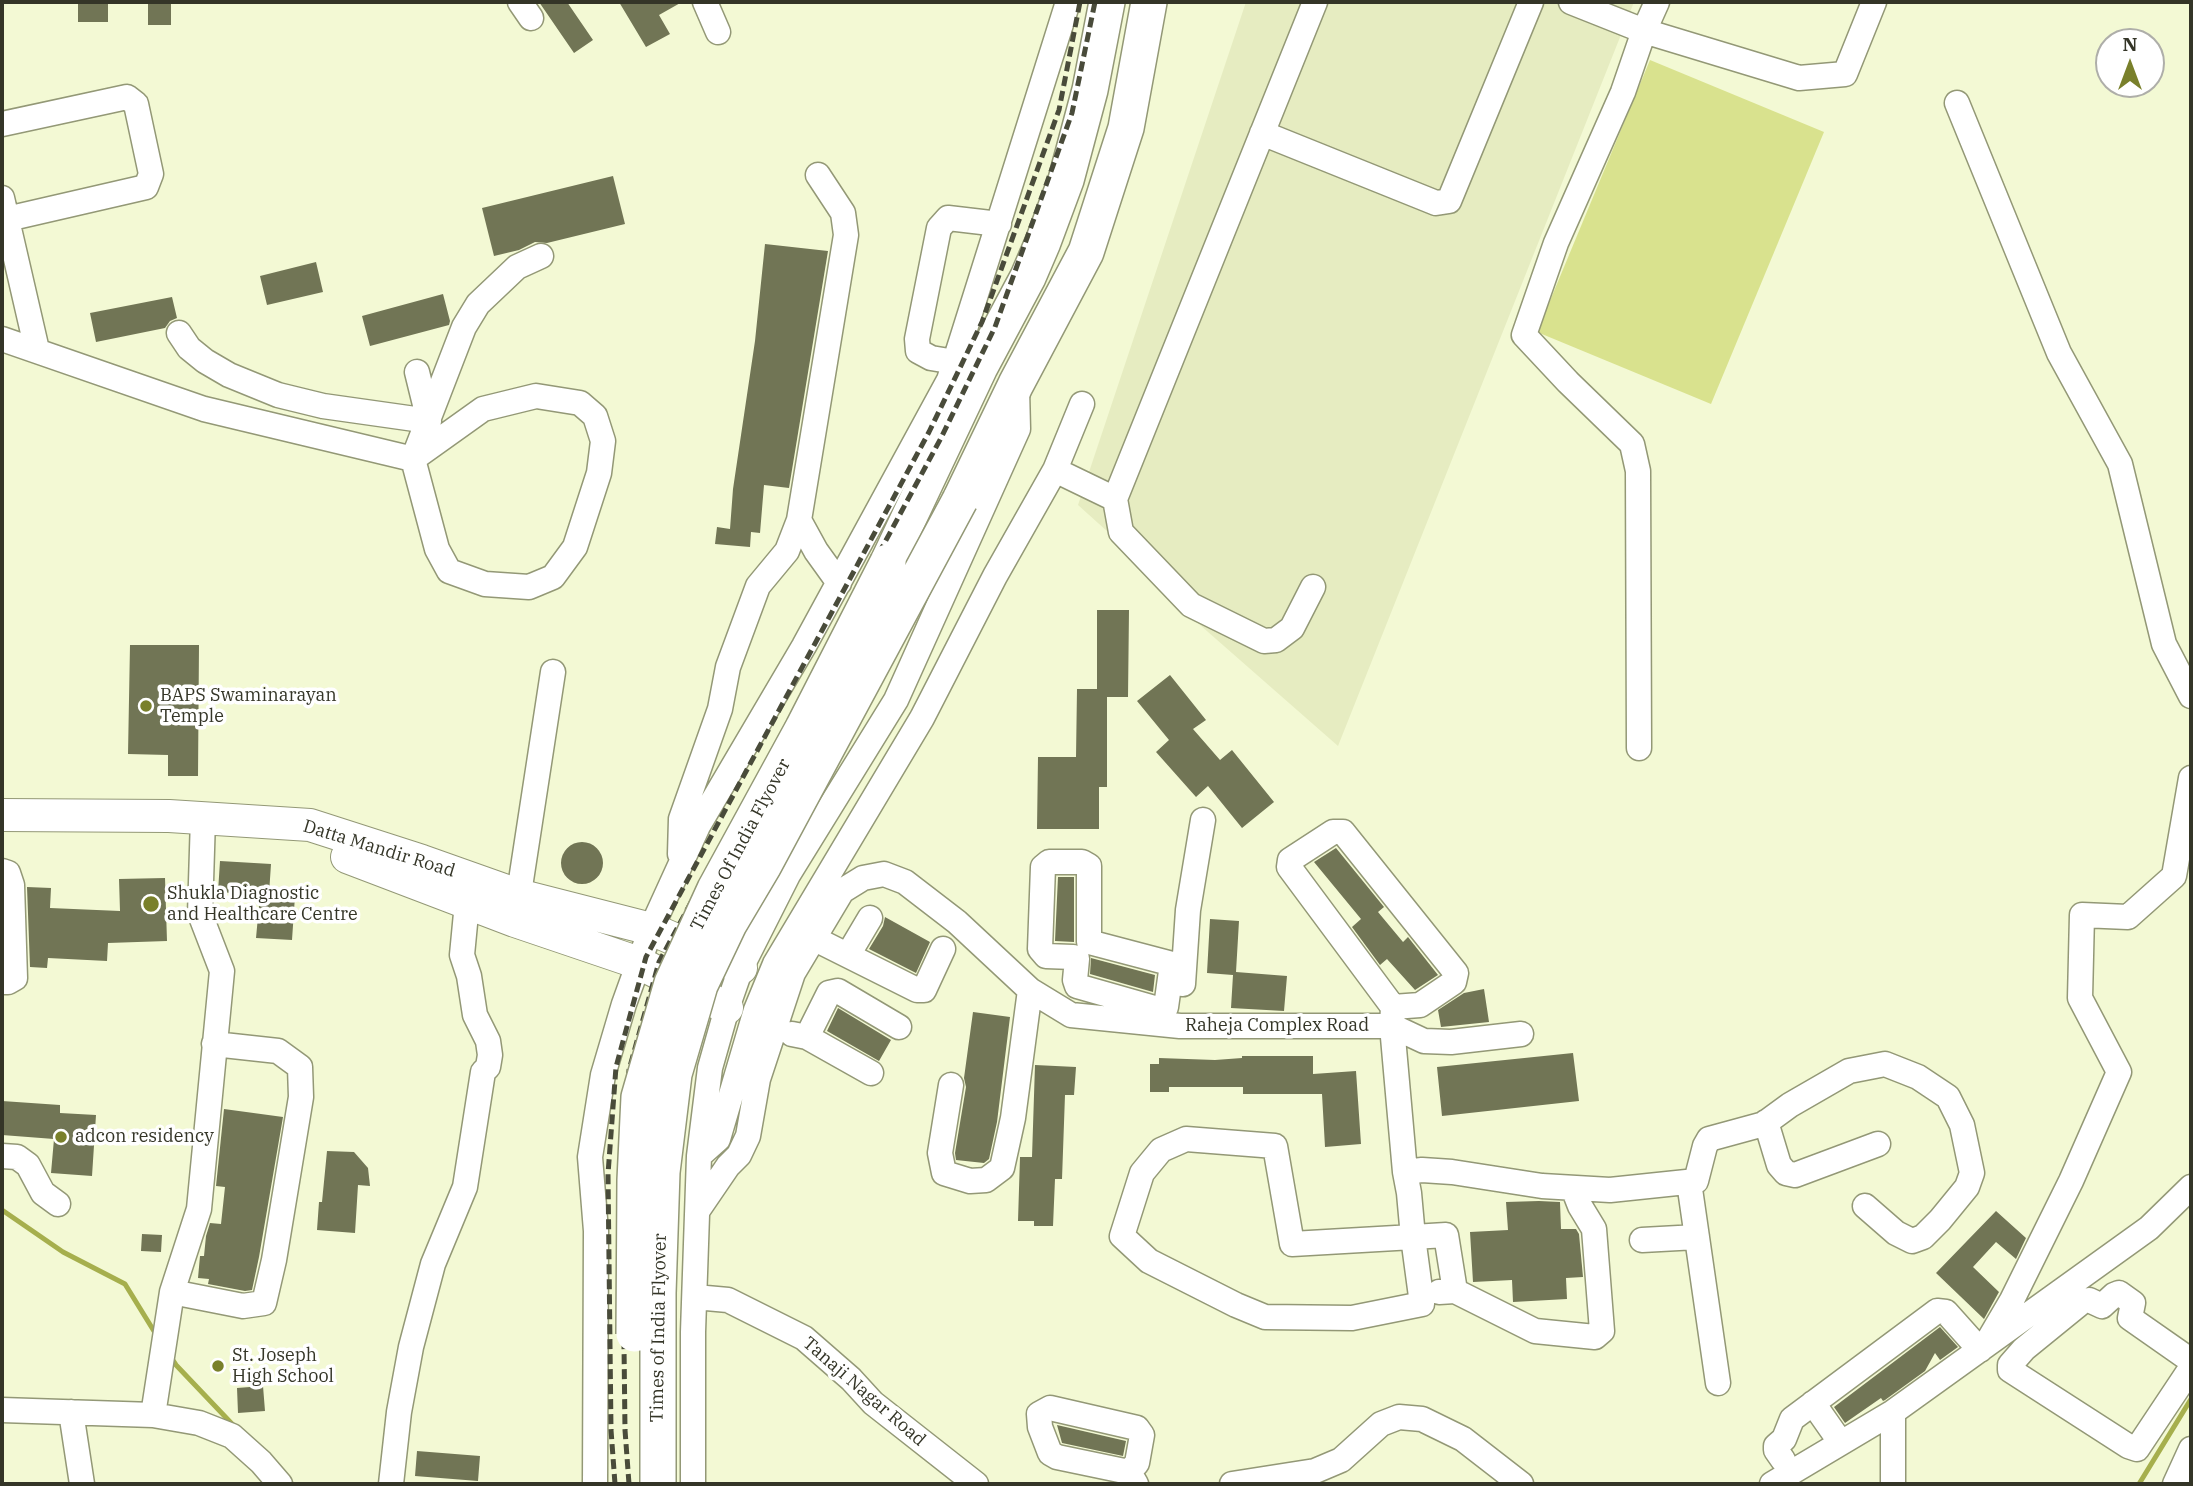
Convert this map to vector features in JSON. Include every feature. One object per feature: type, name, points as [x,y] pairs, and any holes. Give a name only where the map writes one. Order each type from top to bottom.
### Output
[{"type":"highway","name":"Times Of India Flyover","points":[[635,1484],[634,1287],[639,1097],[672,983],[715,889],[803,728],[925,485],[962,370],[1028,277],[1066,180],[1090,90],[1107,2]]},
{"type":"highway","name":"Times Of India Flyover","points":[[662,1172],[674,1074],[700,985],[729,924],[764,865],[960,500],[1016,384],[1086,253],[1126,128],[1149,2]]},
{"type":"highway","name":"Times of India Flyover","points":[[658,1484],[658,1293],[662,1172]]},
{"type":"main road","name":"Datta Mandir Road","points":[[2,815],[169,816],[203,826],[320,847],[467,903],[651,929],[741,968]]},
{"type":"main road","name":"Datta Mandir Road","points":[[2,834],[203,826],[310,825],[516,908],[639,963],[727,1008]]},
{"type":"street","points":[[705,2],[718,32]]},
{"type":"street","points":[[595,1484],[594,1211],[590,1157],[603,1075],[651,929],[698,826],[962,370],[999,224],[1068,2]]},
{"type":"street","points":[[1313,587],[1292,628],[1276,640],[1264,640],[1191,605],[1121,532],[1115,499],[1315,2]]},
{"type":"street","points":[[1262,132],[1436,203],[1449,201],[1531,2]]},
{"type":"street","points":[[1572,2],[1600,7],[1644,31],[1799,78],[1845,74],[1874,2]]},
{"type":"street","points":[[1639,748],[1638,471],[1632,444],[1524,335],[1556,243],[1623,92],[1657,2]]},
{"type":"street","points":[[2,124],[127,97],[136,104],[151,174],[146,187],[4,208],[37,350]]},
{"type":"street","points":[[1957,103],[2059,353],[2120,464],[2164,644],[2191,696]]},
{"type":"street","points":[[680,865],[681,819],[720,709],[728,667],[758,586],[787,551],[799,520],[846,234],[843,213],[818,175]]},
{"type":"street","points":[[962,370],[918,351],[917,339],[939,228],[948,218],[999,224]]},
{"type":"street","points":[[2,339],[204,409],[413,459],[483,409],[536,396],[580,404],[595,416],[603,441],[599,473],[575,547],[553,577],[529,587],[485,584],[449,572],[437,549],[413,459],[464,327],[478,304],[517,267],[541,256]]},
{"type":"street","points":[[179,333],[189,348],[205,361],[229,375],[278,395],[323,406],[429,421]]},
{"type":"street","points":[[417,372],[429,421]]},
{"type":"street","points":[[693,1484],[693,1332],[699,1156],[710,1068],[727,1008],[741,968],[788,875],[896,700],[1018,429],[1016,384]]},
{"type":"street","points":[[699,1156],[718,1139],[756,1010],[775,964],[922,718],[995,576],[1055,470],[1082,404]]},
{"type":"street","points":[[1055,470],[1115,499]]},
{"type":"street","points":[[799,520],[816,551],[839,583]]},
{"type":"street","points":[[516,908],[553,672]]},
{"type":"street","points":[[1990,1343],[2071,1181],[2119,1072],[2080,998],[2082,915],[2129,917],[2174,876],[2191,778]]},
{"type":"street","points":[[1178,965],[1083,951],[1075,980],[1077,986],[1158,1009],[1166,1007],[1178,965],[1203,820]]},
{"type":"street","points":[[153,1415],[172,1292],[199,1209],[222,971],[200,914],[203,826]]},
{"type":"street","points":[[1392,1017],[1420,1005],[1454,982],[1456,973],[1343,832],[1333,832],[1290,860],[1289,867],[1392,1017],[1424,1041],[1451,1042],[1521,1034]]},
{"type":"street","points":[[2,871],[8,873],[12,885],[15,978],[2,982]]},
{"type":"street","name":"Raheja Complex Road","points":[[698,1210],[728,1166],[739,1155],[748,1136],[758,1079],[793,973],[842,891],[863,878],[884,874],[905,882],[957,922],[1030,990],[1071,1015],[1180,1026],[1392,1017],[1405,1172],[1422,1304]]},
{"type":"street","points":[[391,1484],[398,1412],[411,1347],[433,1264],[465,1187],[483,1072],[488,1068],[490,1055],[488,1041],[475,1015],[469,976],[462,955],[467,903]]},
{"type":"street","points":[[848,955],[870,918]]},
{"type":"street","points":[[813,938],[918,990],[924,990],[943,949]]},
{"type":"street","points":[[1178,965],[1180,1026]]},
{"type":"street","points":[[951,1085],[940,1153],[944,1172],[970,1181],[986,1180],[1002,1168],[1013,1118],[1030,990]]},
{"type":"street","points":[[807,1037],[829,993],[838,991],[899,1027]]},
{"type":"street","points":[[774,1032],[807,1037],[871,1073]]},
{"type":"street","points":[[172,1292],[243,1306],[264,1303],[274,1260],[301,1097],[300,1066],[278,1051],[214,1044]]},
{"type":"street","points":[[1405,1172],[1452,1172],[1542,1186],[1610,1190],[1696,1181],[1709,1139],[1766,1122],[1790,1105],[1849,1072],[1885,1064],[1918,1077],[1948,1097],[1962,1125],[1972,1172],[1967,1187],[1923,1237],[1912,1241],[1896,1233],[1866,1206]]},
{"type":"street","points":[[1766,1122],[1779,1165],[1786,1173],[1795,1175],[1878,1144]]},
{"type":"street","points":[[1455,1291],[1446,1235],[1292,1244],[1275,1146],[1186,1139],[1161,1150],[1142,1172],[1122,1236],[1149,1261],[1265,1317],[1352,1318],[1422,1304],[1438,1292],[1455,1291],[1535,1331],[1595,1337],[1602,1331],[1594,1229],[1573,1188]]},
{"type":"street","points":[[2,1156],[17,1157],[28,1165],[43,1193],[58,1204]]},
{"type":"street","points":[[1689,1182],[1718,1383]]},
{"type":"street","points":[[1772,1484],[1893,1412],[1990,1343],[2062,1304],[2089,1300],[2102,1306],[2119,1293],[2133,1303],[2130,1318],[2190,1360],[2191,1366],[2137,1449],[2128,1446],[2010,1370],[2010,1365],[2062,1304],[2149,1228],[2191,1187]]},
{"type":"street","points":[[594,1211],[698,1210]]},
{"type":"street","points":[[698,1210],[712,1241],[706,1298],[704,1361],[708,1484]]},
{"type":"street","points":[[1642,1240],[1697,1237]]},
{"type":"street","name":"Tanaji Nagar Road","points":[[706,1298],[728,1300],[804,1338],[851,1379],[873,1403],[976,1484]]},
{"type":"street","points":[[1783,1460],[1776,1446],[1784,1439],[1792,1419],[1937,1311],[1946,1312],[1990,1343],[2025,1349]]},
{"type":"street","points":[[1813,1404],[1841,1443]]},
{"type":"street","points":[[2,1410],[153,1415],[199,1423],[232,1436],[261,1462],[280,1484]]},
{"type":"street","points":[[71,1412],[82,1484]]},
{"type":"street","points":[[1893,1412],[1893,1484]]},
{"type":"street","points":[[1232,1484],[1315,1471],[1341,1460],[1381,1424],[1399,1417],[1422,1419],[1463,1439],[1521,1484]]},
{"type":"street","points":[[2182,1481],[2191,1449]]},
{"type":"shaded area","points":[[1246,2],[1634,2],[1338,746],[1159,589],[1108,532],[1078,505]]},
{"type":"green space","points":[[1650,60],[1824,132],[1711,404],[1537,332]]},
{"type":"building","points":[[78,2],[108,4],[108,22],[78,22]]},
{"type":"building","points":[[148,2],[171,2],[171,25],[148,25]]},
{"type":"building","points":[[539,2],[567,2],[593,40],[574,53]]},
{"type":"building","points":[[619,2],[682,2],[659,15],[670,34],[646,47]]},
{"type":"building","points":[[613,176],[625,224],[547,243],[535,242],[519,250],[494,256],[482,208]]},
{"type":"building","points":[[765,244],[828,251],[789,488],[764,485],[760,533],[751,532],[750,547],[715,544],[717,527],[730,529]]},
{"type":"building","points":[[316,262],[323,292],[267,305],[260,276]]},
{"type":"building","points":[[443,294],[449,325],[370,346],[362,316]]},
{"type":"building","points":[[172,297],[177,318],[170,321],[165,328],[96,342],[90,313]]},
{"type":"building","points":[[1097,610],[1129,610],[1128,697],[1107,697],[1107,787],[1099,787],[1099,829],[1037,829],[1038,757],[1076,757],[1077,689],[1097,689]]},
{"type":"building","name":"BAPS Swaminarayan Temple","points":[[130,645],[199,645],[198,776],[168,776],[168,755],[128,754]]},
{"type":"building","points":[[1170,675],[1206,720],[1193,729],[1220,760],[1232,750],[1274,802],[1242,828],[1208,786],[1196,797],[1156,752],[1169,740],[1137,701]]},
{"type":"building","points":[[582,842],[597,848],[603,863],[597,878],[582,884],[567,878],[561,863],[567,848]]},
{"type":"building","points":[[1336,848],[1384,907],[1378,912],[1403,942],[1408,937],[1438,975],[1415,990],[1387,959],[1380,965],[1352,927],[1361,919],[1314,862]]},
{"type":"building","points":[[220,861],[271,864],[269,894],[295,896],[292,940],[256,938],[260,895],[218,892]]},
{"type":"building","points":[[1058,877],[1074,877],[1074,942],[1055,941]]},
{"type":"building","points":[[165,878],[167,941],[108,943],[107,961],[48,958],[47,968],[30,967],[27,887],[51,888],[50,908],[120,911],[119,879]]},
{"type":"building","points":[[885,917],[930,942],[916,973],[869,949],[883,926]]},
{"type":"building","points":[[1210,919],[1239,921],[1236,972],[1287,976],[1284,1011],[1231,1008],[1233,975],[1207,973]]},
{"type":"building","points":[[1091,958],[1155,975],[1153,992],[1090,974]]},
{"type":"building","points":[[1484,989],[1489,1022],[1441,1027],[1438,1010],[1464,993]]},
{"type":"building","points":[[838,1008],[891,1040],[879,1061],[827,1031]]},
{"type":"building","points":[[973,1012],[1010,1017],[997,1122],[989,1159],[984,1163],[956,1160],[955,1153],[966,1087],[964,1078]]},
{"type":"building","points":[[1573,1053],[1579,1101],[1442,1116],[1437,1067]]},
{"type":"building","points":[[1242,1056],[1313,1056],[1313,1074],[1356,1071],[1361,1144],[1325,1147],[1322,1094],[1243,1094],[1243,1087],[1169,1087],[1169,1092],[1150,1092],[1150,1064],[1159,1064],[1159,1058],[1215,1060]]},
{"type":"building","points":[[1035,1065],[1076,1067],[1074,1095],[1065,1095],[1062,1179],[1055,1179],[1053,1226],[1034,1226],[1034,1221],[1018,1221],[1020,1157],[1032,1157]]},
{"type":"building","name":"adcon residency","points":[[2,1101],[60,1105],[60,1113],[96,1115],[92,1176],[51,1173],[54,1139],[2,1135]]},
{"type":"building","points":[[224,1109],[283,1117],[252,1290],[245,1291],[208,1284],[209,1279],[198,1278],[200,1256],[204,1256],[210,1223],[221,1224],[225,1187],[216,1186]]},
{"type":"building","points":[[327,1151],[354,1152],[368,1168],[370,1186],[358,1185],[355,1233],[317,1230]]},
{"type":"building","points":[[1506,1202],[1560,1202],[1561,1229],[1576,1229],[1579,1234],[1583,1277],[1566,1278],[1567,1299],[1513,1302],[1512,1280],[1473,1282],[1470,1232],[1508,1230]]},
{"type":"building","points":[[1996,1211],[2026,1238],[2016,1259],[1996,1242],[1973,1267],[1999,1292],[1984,1319],[1936,1273]]},
{"type":"building","points":[[142,1234],[162,1235],[161,1252],[141,1251]]},
{"type":"building","points":[[1940,1327],[1958,1347],[1940,1360],[1935,1353],[1925,1371],[1885,1400],[1881,1398],[1845,1423],[1834,1407]]},
{"type":"building","points":[[263,1386],[265,1411],[238,1413],[237,1388]]},
{"type":"building","points":[[1057,1425],[1126,1441],[1123,1456],[1062,1443]]},
{"type":"building","points":[[417,1451],[480,1456],[478,1481],[415,1476]]},
{"type":"waterway","points":[[2,1210],[63,1252],[125,1284],[157,1336]]},
{"type":"waterway","points":[[170,1356],[234,1426]]},
{"type":"waterway","points":[[2139,1484],[2191,1399]]},
{"type":"railway","points":[[615,1484],[611,1430],[608,1174],[616,1067],[646,957],[929,432],[982,322],[1059,110],[1080,2]]},
{"type":"railway","points":[[629,1484],[625,1430],[622,1175],[629,1070],[659,962],[941,438],[995,327],[1072,113],[1095,2]]},
{"type":"place","name":"BAPS Swaminarayan Temple","points":[[146,706]]},
{"type":"place","name":"Shukla Diagnostic and Healthcare Centre","points":[[151,904]]},
{"type":"place","name":"adcon residency","points":[[61,1137]]},
{"type":"place","name":"St. Joseph High School","points":[[218,1366]]}]
